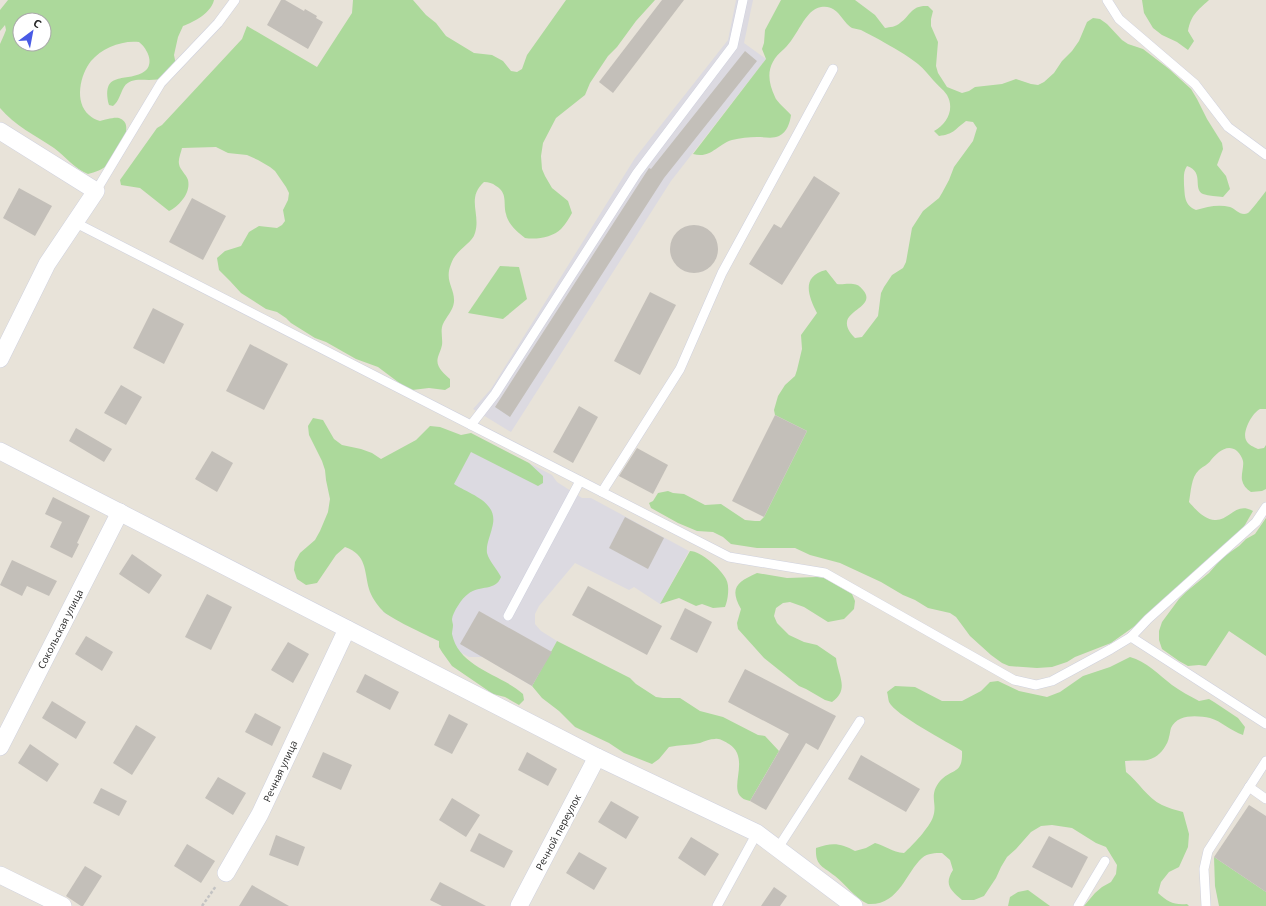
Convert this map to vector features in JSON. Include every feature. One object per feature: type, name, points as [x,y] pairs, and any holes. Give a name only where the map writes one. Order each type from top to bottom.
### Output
[{"type":"street","points":[[0,131],[96,191],[76,223],[47,264],[0,359]]},
{"type":"street","points":[[0,451],[597,757],[757,833],[854,906]]},
{"type":"street","name":"Сокольская улица","points":[[0,747],[120,512]]},
{"type":"street","name":"Речная улица","points":[[226,873],[260,814],[347,630]]},
{"type":"street","name":"Речной переулок","points":[[519,906],[597,757]]},
{"type":"street","points":[[0,875],[63,906]]},
{"type":"lane","points":[[96,191],[161,83],[218,23],[235,0]]},
{"type":"lane","points":[[471,425],[495,394],[637,173],[733,46],[743,0]]},
{"type":"lane","points":[[1107,0],[1119,19],[1195,84],[1228,127],[1266,155]]},
{"type":"lane","points":[[602,492],[680,369],[722,273],[833,69]]},
{"type":"lane","points":[[76,223],[729,556],[825,573],[1014,680],[1036,685],[1052,681],[1112,649],[1131,636],[1256,522],[1266,507]]},
{"type":"lane","points":[[508,616],[580,481]]},
{"type":"lane","points":[[1131,636],[1266,724]]},
{"type":"lane","points":[[778,848],[860,721]]},
{"type":"lane","points":[[1206,906],[1204,869],[1208,851],[1266,761]]},
{"type":"lane","points":[[1249,787],[1266,798]]},
{"type":"lane","points":[[717,906],[757,833]]},
{"type":"lane","points":[[1078,906],[1105,861]]},
{"type":"path","points":[[202,906],[226,873]]},
{"type":"shaded area","points":[[736,0],[753,0],[744,43],[766,59],[671,181],[511,432],[473,409],[491,389],[635,158],[728,40]]},
{"type":"shaded area","points":[[471,433],[552,475],[557,482],[582,498],[591,498],[689,551],[660,604],[634,587],[629,590],[575,563],[539,606],[535,614],[535,624],[541,631],[557,641],[532,686],[483,657],[469,657],[383,612]]},
{"type":"green space","points":[[8,0],[214,0],[206,13],[183,26],[178,37],[174,55],[176,65],[165,78],[135,80],[129,82],[124,87],[118,100],[113,106],[109,105],[107,94],[108,87],[111,82],[135,76],[146,70],[150,62],[148,53],[139,42],[126,42],[101,52],[91,61],[84,74],[80,88],[81,103],[84,110],[91,117],[100,121],[119,118],[124,121],[126,133],[120,148],[106,166],[96,172],[88,174],[74,166],[54,148],[18,125],[0,108],[0,44],[6,30],[5,25],[0,31],[0,10]]},
{"type":"green space","points":[[353,0],[413,0],[426,15],[436,23],[446,36],[474,53],[492,55],[503,61],[511,71],[517,72],[522,69],[527,55],[566,0],[655,0],[608,56],[590,83],[585,95],[556,118],[543,143],[541,156],[542,169],[552,188],[568,201],[572,213],[561,229],[554,234],[544,237],[535,239],[525,238],[516,230],[507,218],[504,195],[500,189],[492,183],[486,182],[484,182],[479,188],[475,200],[475,233],[471,240],[456,254],[449,270],[449,280],[454,302],[442,327],[442,345],[437,361],[441,370],[450,379],[450,387],[445,390],[429,388],[412,390],[402,385],[378,367],[356,359],[326,342],[315,338],[277,312],[266,309],[241,293],[219,270],[217,258],[225,251],[241,246],[249,232],[259,226],[277,228],[285,221],[283,210],[288,200],[289,193],[275,171],[270,167],[247,155],[228,153],[216,147],[182,148],[179,164],[188,180],[188,190],[177,206],[169,211],[140,188],[121,185],[120,180],[157,128],[162,125],[242,39],[247,26],[317,67],[352,13]]},
{"type":"green space","points":[[781,0],[855,0],[875,15],[885,28],[893,27],[898,24],[918,7],[928,6],[933,11],[931,26],[938,42],[936,66],[938,73],[947,87],[962,93],[975,87],[1002,84],[1016,79],[1038,85],[1044,82],[1054,73],[1062,61],[1072,51],[1079,41],[1087,22],[1093,18],[1100,19],[1107,24],[1122,40],[1128,44],[1143,49],[1169,69],[1191,89],[1222,143],[1223,149],[1217,165],[1226,176],[1230,189],[1223,197],[1203,194],[1198,188],[1196,172],[1187,166],[1184,173],[1184,185],[1186,200],[1189,206],[1196,210],[1213,206],[1226,206],[1245,214],[1251,210],[1266,191],[1266,409],[1260,409],[1254,414],[1248,423],[1245,437],[1251,446],[1258,449],[1264,448],[1266,445],[1266,489],[1251,492],[1245,487],[1242,480],[1243,460],[1237,451],[1230,448],[1222,450],[1199,470],[1194,477],[1189,502],[1200,514],[1211,520],[1215,520],[1224,518],[1242,508],[1253,511],[1242,530],[1161,601],[1139,623],[1111,643],[1052,667],[1037,668],[1009,666],[991,655],[970,636],[956,617],[950,613],[928,608],[881,582],[840,563],[810,555],[795,548],[757,548],[731,544],[723,537],[713,532],[697,531],[678,523],[651,508],[649,503],[653,501],[658,493],[668,491],[684,494],[705,505],[721,504],[745,520],[760,521],[764,517],[807,431],[775,415],[774,410],[778,396],[785,385],[795,376],[802,349],[801,335],[817,313],[809,294],[810,282],[818,273],[826,270],[837,284],[854,284],[861,287],[866,295],[866,300],[864,304],[849,318],[847,326],[855,338],[862,337],[878,316],[881,293],[884,287],[892,275],[903,268],[906,262],[912,228],[923,211],[939,198],[954,167],[973,141],[977,128],[973,122],[966,121],[951,133],[939,136],[934,131],[943,124],[950,111],[949,100],[944,91],[918,64],[909,57],[863,31],[852,28],[835,10],[827,7],[821,7],[810,13],[789,44],[778,54],[771,65],[769,77],[772,90],[777,101],[791,115],[786,130],[779,136],[741,138],[726,142],[704,155],[693,154],[766,59],[762,49],[765,30]]},
{"type":"green space","points":[[1142,0],[1209,0],[1198,10],[1191,21],[1188,31],[1194,41],[1188,50],[1153,28],[1144,13]]},
{"type":"green space","points":[[500,266],[519,267],[527,299],[503,319],[468,313]]},
{"type":"green space","points":[[313,418],[323,420],[334,439],[342,445],[361,449],[372,453],[381,459],[416,440],[430,426],[440,427],[461,435],[471,433],[529,463],[543,476],[543,483],[538,486],[471,452],[454,484],[482,500],[492,512],[492,528],[487,553],[489,559],[501,577],[495,585],[473,591],[463,599],[456,609],[452,619],[452,634],[456,646],[472,663],[514,687],[523,694],[524,700],[519,705],[505,697],[493,694],[452,666],[439,647],[439,641],[399,622],[385,613],[378,606],[370,592],[365,569],[361,559],[352,550],[345,547],[336,555],[317,583],[306,585],[297,579],[294,570],[295,562],[300,553],[315,540],[320,531],[328,512],[330,499],[325,470],[309,435],[308,426]]},
{"type":"green space","points":[[1266,518],[1266,656],[1229,631],[1206,666],[1188,666],[1179,661],[1162,649],[1159,640],[1159,631],[1162,622],[1186,592],[1209,573],[1222,558],[1246,539],[1255,534]]},
{"type":"green space","points":[[690,551],[705,557],[726,579],[728,597],[725,607],[713,608],[702,604],[696,606],[679,598],[660,604]]},
{"type":"green space","points":[[757,573],[787,578],[824,578],[852,594],[855,601],[854,609],[844,619],[828,622],[804,607],[790,602],[783,603],[776,608],[774,616],[777,623],[789,635],[804,642],[817,645],[836,658],[842,687],[837,697],[832,702],[825,700],[799,686],[764,658],[738,629],[737,623],[741,609],[737,602],[737,586],[744,579]]},
{"type":"green space","points":[[557,641],[630,678],[636,684],[656,697],[680,698],[700,711],[723,717],[758,735],[765,736],[779,751],[750,801],[742,798],[738,792],[737,785],[739,759],[736,751],[722,740],[713,739],[700,743],[669,747],[659,759],[652,764],[624,753],[609,743],[575,727],[559,711],[542,698],[532,686]]},
{"type":"green space","points":[[1130,657],[1147,665],[1175,687],[1199,701],[1209,699],[1214,702],[1238,718],[1245,727],[1243,735],[1210,718],[1194,716],[1183,718],[1174,723],[1166,746],[1157,756],[1148,760],[1125,761],[1126,772],[1147,794],[1164,806],[1183,812],[1189,834],[1188,847],[1179,867],[1169,872],[1161,882],[1158,893],[1171,902],[1187,904],[1189,906],[1084,906],[1095,893],[1111,882],[1116,874],[1117,865],[1106,847],[1096,843],[1072,828],[1052,825],[1041,826],[1031,832],[1007,857],[984,896],[974,900],[962,900],[954,893],[949,883],[950,875],[953,870],[950,860],[942,853],[934,853],[924,856],[916,864],[901,887],[887,900],[879,903],[868,904],[855,895],[839,879],[818,862],[816,848],[832,844],[845,846],[855,851],[866,848],[875,843],[904,853],[912,846],[928,826],[933,817],[936,786],[944,777],[959,768],[961,764],[962,751],[911,721],[893,707],[889,702],[887,692],[895,686],[915,687],[942,701],[962,701],[981,691],[990,682],[998,681],[1019,691],[1047,697],[1060,692],[1083,676],[1110,667]]},
{"type":"green space","points":[[1214,857],[1266,892],[1266,906],[1219,906],[1215,886]]},
{"type":"green space","points":[[1028,890],[1050,906],[1008,906],[1010,897],[1018,892]]},
{"type":"building","points":[[281,0],[285,0],[304,11],[305,9],[317,16],[316,18],[323,22],[308,49],[267,25]]},
{"type":"building","points":[[662,0],[684,0],[613,93],[599,82]]},
{"type":"building","points":[[745,51],[757,61],[664,178],[510,417],[495,407],[649,168],[651,169]]},
{"type":"building","points":[[814,176],[840,193],[782,285],[749,264],[774,224],[781,228]]},
{"type":"building","points":[[19,188],[52,206],[35,236],[3,218]]},
{"type":"building","points":[[192,198],[226,216],[203,260],[169,242]]},
{"type":"building","points":[[689,225],[699,225],[711,232],[718,244],[718,254],[711,266],[699,273],[689,273],[681,269],[674,262],[670,254],[670,244],[674,236],[681,229]]},
{"type":"building","points":[[650,292],[676,305],[640,375],[614,361]]},
{"type":"building","points":[[153,308],[184,324],[164,364],[133,348]]},
{"type":"building","points":[[250,344],[288,364],[264,410],[226,391]]},
{"type":"building","points":[[121,385],[142,397],[126,425],[104,413]]},
{"type":"building","points":[[579,406],[598,417],[573,463],[553,452]]},
{"type":"building","points":[[775,415],[807,431],[764,517],[732,501]]},
{"type":"building","points":[[76,428],[112,449],[104,462],[69,441]]},
{"type":"building","points":[[637,448],[668,465],[653,494],[619,476]]},
{"type":"building","points":[[212,451],[233,463],[217,492],[195,479]]},
{"type":"building","points":[[53,497],[90,516],[77,543],[79,544],[72,558],[50,547],[62,522],[45,514]]},
{"type":"building","points":[[625,517],[664,538],[648,569],[609,548]]},
{"type":"building","points":[[132,554],[162,575],[149,594],[119,574]]},
{"type":"building","points":[[12,560],[57,581],[49,596],[27,586],[22,596],[0,585]]},
{"type":"building","points":[[588,586],[662,626],[647,655],[572,615]]},
{"type":"building","points":[[207,594],[232,607],[211,650],[185,637]]},
{"type":"building","points":[[685,608],[712,622],[697,653],[670,639]]},
{"type":"building","points":[[479,611],[552,652],[532,686],[460,644]]},
{"type":"building","points":[[86,636],[113,652],[102,671],[75,654]]},
{"type":"building","points":[[288,642],[309,654],[293,683],[271,670]]},
{"type":"building","points":[[745,669],[836,716],[818,750],[806,743],[766,810],[750,801],[789,734],[728,702]]},
{"type":"building","points":[[365,674],[399,692],[390,710],[356,692]]},
{"type":"building","points":[[52,701],[86,722],[76,739],[42,718]]},
{"type":"building","points":[[255,713],[281,727],[272,746],[245,732]]},
{"type":"building","points":[[449,714],[468,724],[452,754],[434,745]]},
{"type":"building","points":[[136,725],[156,737],[132,775],[113,763]]},
{"type":"building","points":[[30,744],[59,764],[47,782],[18,763]]},
{"type":"building","points":[[323,752],[352,765],[341,790],[312,777]]},
{"type":"building","points":[[527,752],[557,769],[548,786],[518,770]]},
{"type":"building","points":[[861,755],[920,789],[906,812],[848,779]]},
{"type":"building","points":[[218,777],[246,793],[233,815],[205,798]]},
{"type":"building","points":[[101,788],[127,801],[119,816],[93,803]]},
{"type":"building","points":[[452,798],[480,815],[466,837],[439,820]]},
{"type":"building","points":[[611,801],[639,817],[626,839],[598,822]]},
{"type":"building","points":[[1249,805],[1266,816],[1266,892],[1214,857]]},
{"type":"building","points":[[479,833],[513,851],[504,868],[470,851]]},
{"type":"building","points":[[276,835],[305,847],[298,866],[269,855]]},
{"type":"building","points":[[1049,836],[1088,857],[1072,888],[1032,867]]},
{"type":"building","points":[[691,837],[719,854],[705,876],[678,858]]},
{"type":"building","points":[[187,844],[215,861],[201,883],[174,866]]},
{"type":"building","points":[[579,852],[607,868],[594,890],[566,873]]},
{"type":"building","points":[[85,866],[102,876],[83,906],[81,906],[66,896]]},
{"type":"building","points":[[440,882],[486,906],[442,906],[430,900]]},
{"type":"building","points":[[252,885],[289,906],[239,906]]},
{"type":"building","points":[[774,887],[787,896],[780,906],[761,906]]}]
